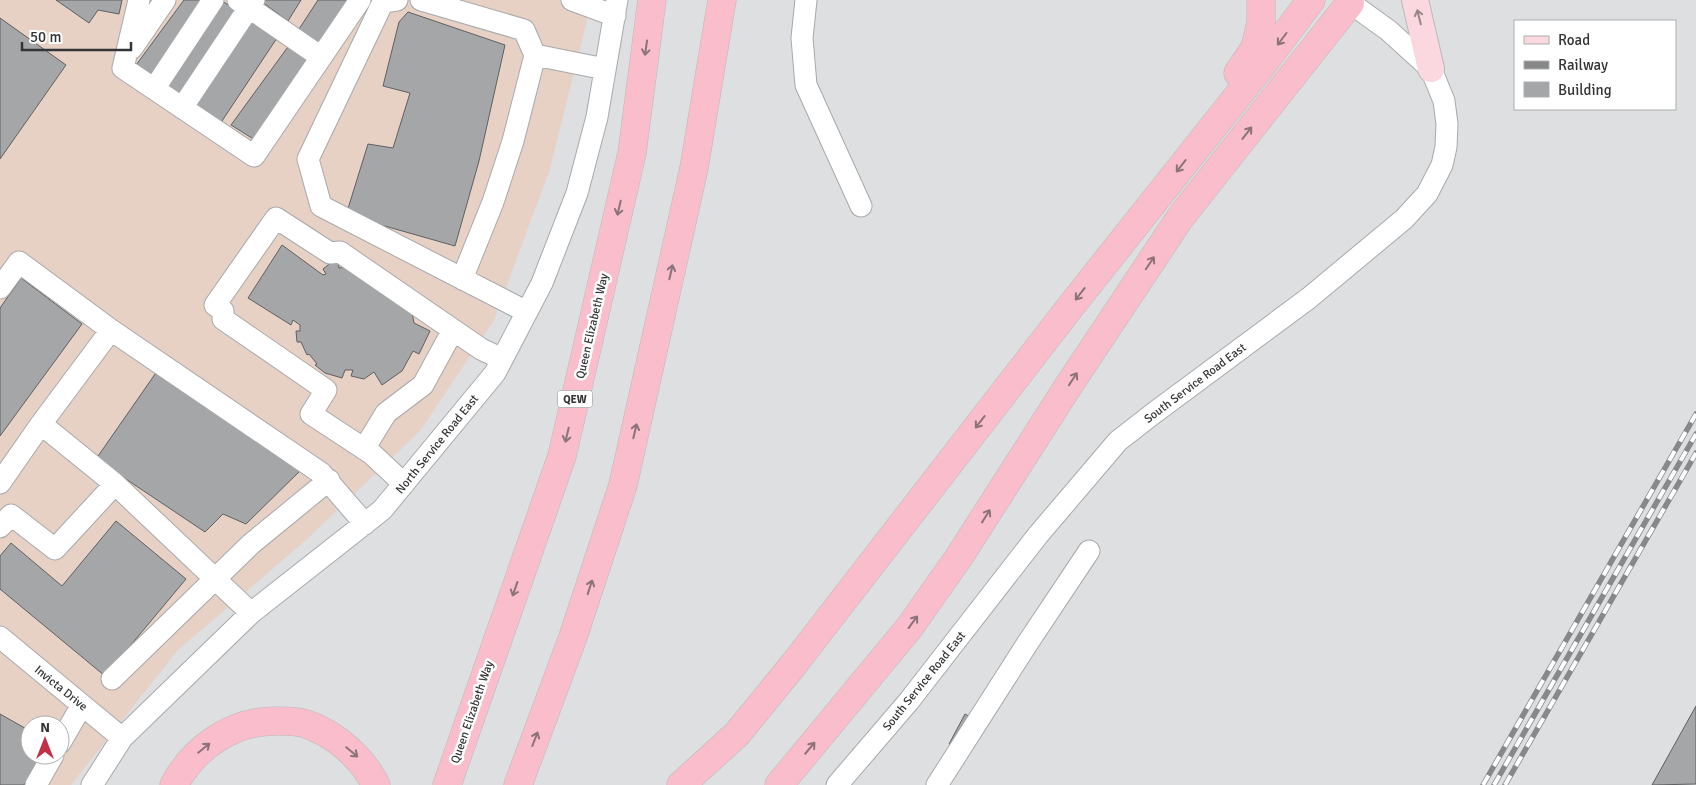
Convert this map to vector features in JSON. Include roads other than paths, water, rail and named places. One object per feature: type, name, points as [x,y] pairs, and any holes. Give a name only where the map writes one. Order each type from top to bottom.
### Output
[{"type":"highway","name":"Queen Elizabeth Way","points":[[447,785],[562,456],[632,153],[652,0]]},
{"type":"highway","points":[[518,785],[573,638],[623,485],[694,168],[722,0]]},
{"type":"highway","points":[[1200,141],[1214,108],[1255,48],[1261,23],[1261,0]]},
{"type":"highway","points":[[682,785],[737,734],[794,664],[1200,141],[1260,68],[1311,0]]},
{"type":"highway","points":[[779,785],[909,628],[959,557],[1069,384],[1180,218],[1350,1]]},
{"type":"highway","points":[[174,785],[189,762],[212,741],[241,727],[273,721],[305,724],[326,732],[358,757],[368,769],[376,785]]},
{"type":"main road","points":[[1415,0],[1431,69]]},
{"type":"street","points":[[139,0],[123,68],[254,156],[360,0]]},
{"type":"street","points":[[125,59],[165,0]]},
{"type":"street","points":[[154,89],[213,0]]},
{"type":"street","points":[[397,0],[382,2],[308,159],[321,206],[527,312]]},
{"type":"street","points":[[421,0],[524,30],[535,55],[513,141],[493,202],[462,279]]},
{"type":"street","points":[[572,0],[616,8]]},
{"type":"street","points":[[806,0],[802,38],[806,85],[861,206]]},
{"type":"street","name":"South Service Road East","points":[[837,785],[909,701],[1038,535],[1118,442],[1309,298],[1404,219],[1427,194],[1442,165],[1446,147],[1447,124],[1444,101],[1431,69],[1388,30],[1350,1]]},
{"type":"street","points":[[182,108],[247,2],[321,56]]},
{"type":"street","name":"North Service Road East","points":[[92,785],[122,738],[250,614],[382,510],[495,373],[542,283],[577,193],[597,117],[616,8]]},
{"type":"street","points":[[535,55],[605,69]]},
{"type":"street","points":[[404,484],[364,450],[311,414],[326,390],[223,319],[222,311],[215,305],[276,218],[330,252],[340,252],[452,330],[481,349],[502,359]]},
{"type":"street","points":[[0,288],[18,262],[111,330],[310,465],[328,480],[365,524]]},
{"type":"street","points":[[0,483],[111,330]]},
{"type":"street","points":[[364,450],[386,413],[423,385],[452,330]]},
{"type":"street","points":[[42,424],[115,484],[250,614]]},
{"type":"street","points":[[112,679],[251,544],[328,480]]},
{"type":"street","points":[[0,527],[11,515],[55,549],[115,484]]},
{"type":"street","points":[[937,785],[1089,552]]},
{"type":"street","name":"Invicta Drive","points":[[0,637],[122,738]]},
{"type":"street","points":[[70,726],[82,705]]},
{"type":"street","points":[[36,785],[47,765]]},
{"type":"railway","points":[[1483,785],[1696,414]]},
{"type":"railway","points":[[1494,785],[1696,434]]},
{"type":"railway","points":[[1505,785],[1696,453]]}]
